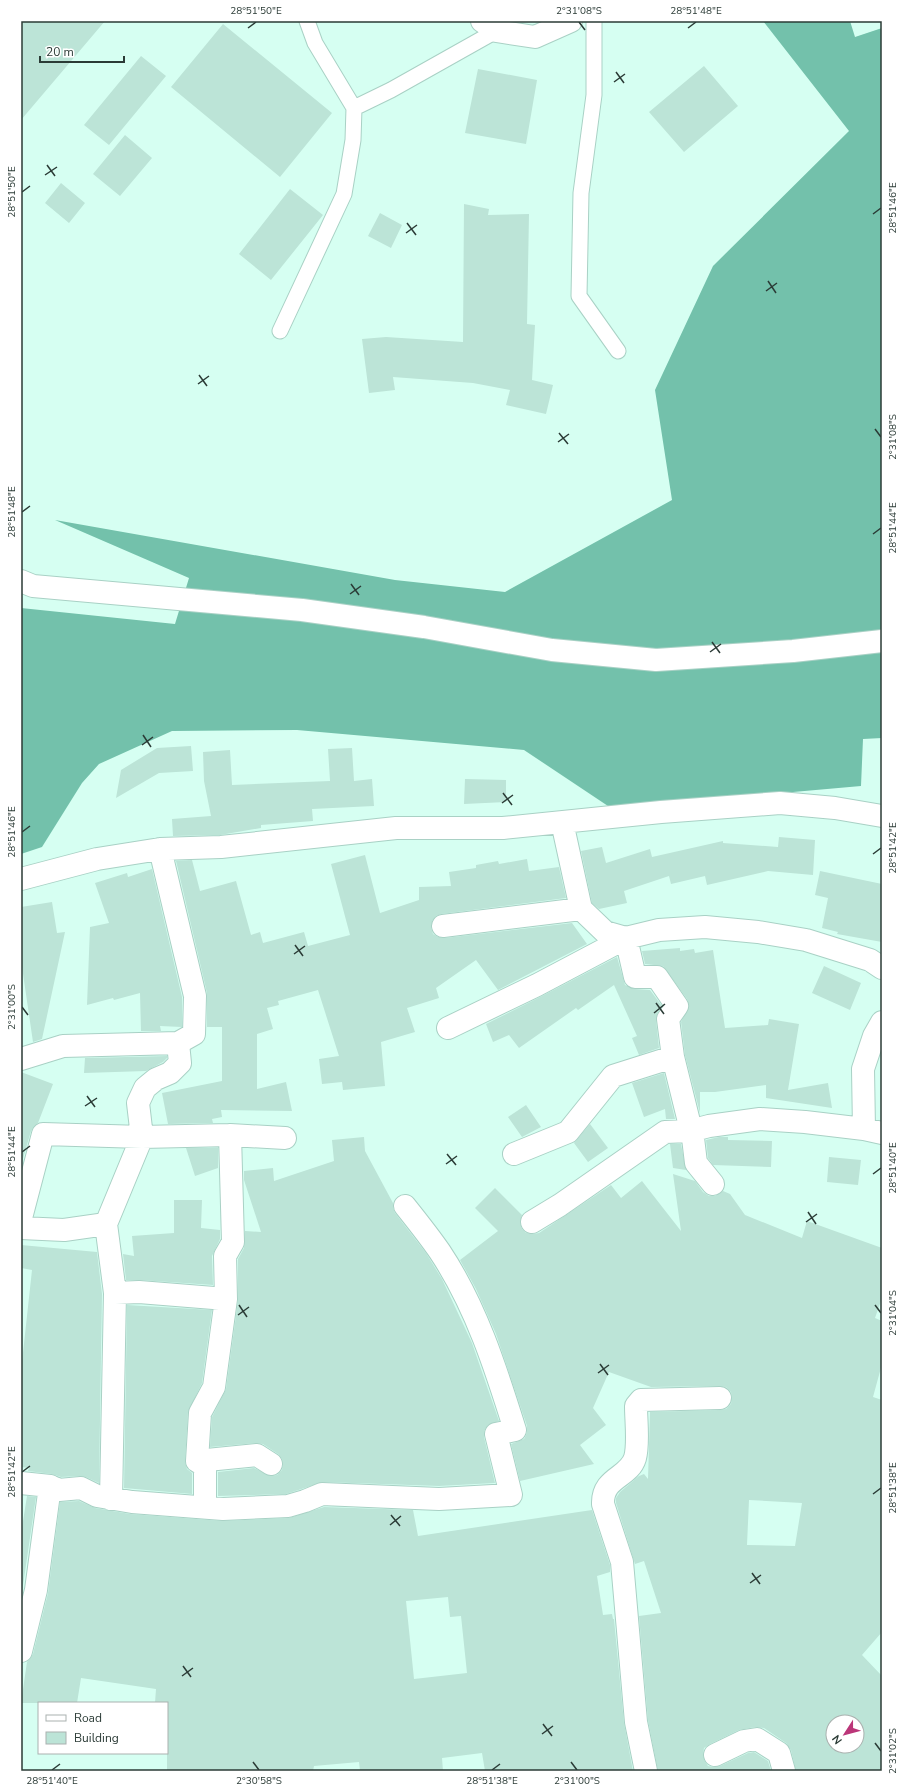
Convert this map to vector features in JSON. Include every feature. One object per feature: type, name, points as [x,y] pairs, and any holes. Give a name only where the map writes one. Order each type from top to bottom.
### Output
[{"type":"street","points":[[489,26],[536,36],[572,21]]},
{"type":"street","points":[[21,581],[32,586],[302,610],[424,628],[552,650],[656,660],[793,651],[882,641]]},
{"type":"street","points":[[21,879],[97,859],[160,849],[221,847],[396,828],[503,828],[661,812],[780,803],[834,808],[882,816]]},
{"type":"street","points":[[562,822],[581,909],[605,932],[626,938]]},
{"type":"street","points":[[21,1059],[63,1046],[178,1043],[194,1034],[195,996],[160,849]]},
{"type":"street","points":[[443,926],[581,909]]},
{"type":"street","points":[[448,1028],[537,985],[626,938],[658,930],[705,927],[758,932],[806,940],[870,960],[882,968]]},
{"type":"street","points":[[626,938],[635,977],[657,976],[677,1006],[668,1019],[673,1057],[696,1163],[714,1184]]},
{"type":"street","points":[[532,1222],[665,1132],[690,1131],[709,1126],[760,1119],[805,1122],[873,1131],[863,1069],[874,1036],[882,1022]]},
{"type":"street","points":[[111,1499],[115,1293],[106,1224],[142,1137],[138,1104],[145,1088],[156,1079],[170,1073],[180,1063],[178,1043]]},
{"type":"street","points":[[514,1154],[568,1132],[613,1076],[673,1057]]},
{"type":"street","points":[[21,1218],[43,1134],[142,1137],[230,1135],[286,1138]]},
{"type":"street","points":[[197,1461],[200,1413],[214,1387],[226,1300],[226,1256],[233,1242],[230,1135]]},
{"type":"street","points":[[21,1483],[50,1486],[59,1490],[81,1488],[97,1496],[132,1502],[223,1509],[288,1506],[322,1494],[439,1498],[511,1494],[496,1434],[515,1430],[496,1370],[478,1322],[444,1259],[405,1206]]},
{"type":"street","points":[[21,1228],[64,1230],[106,1224]]},
{"type":"street","points":[[115,1293],[139,1292],[226,1300]]},
{"type":"street","points":[[646,1771],[636,1722],[622,1562],[603,1504],[603,1497],[608,1485],[628,1469],[635,1460],[636,1406],[641,1400],[720,1398]]},
{"type":"street","points":[[197,1461],[258,1455],[271,1464]]},
{"type":"street","points":[[197,1461],[205,1466],[205,1507]]},
{"type":"street","points":[[21,1651],[36,1590],[50,1486]]},
{"type":"street","points":[[715,1755],[744,1741],[757,1739],[779,1753],[784,1771]]},
{"type":"lane","points":[[280,332],[344,194],[353,140],[354,108],[315,43],[307,21]]},
{"type":"lane","points":[[594,21],[594,95],[581,193],[579,296],[618,351]]},
{"type":"lane","points":[[354,108],[391,90],[489,26]]},
{"type":"green space","points":[[763,21],[850,21],[855,37],[882,28],[882,738],[863,739],[861,786],[611,808],[524,750],[297,730],[172,731],[99,764],[82,783],[42,847],[21,854],[21,608],[175,624],[189,578],[55,520],[395,580],[505,592],[672,500],[655,390],[713,266],[849,131]]},
{"type":"building","points":[[21,21],[105,21],[21,120]]},
{"type":"building","points":[[223,24],[332,113],[280,177],[171,87]]},
{"type":"building","points":[[141,56],[166,76],[109,145],[84,125]]},
{"type":"building","points":[[704,66],[738,106],[684,152],[649,112]]},
{"type":"building","points":[[478,69],[537,80],[526,144],[465,133]]},
{"type":"building","points":[[125,135],[152,158],[120,196],[93,174]]},
{"type":"building","points":[[61,183],[85,203],[69,223],[45,203]]},
{"type":"building","points":[[290,189],[323,215],[271,280],[239,254]]},
{"type":"building","points":[[464,204],[489,209],[488,215],[529,214],[527,324],[535,325],[532,380],[553,385],[546,414],[506,405],[510,390],[473,383],[393,377],[395,390],[369,393],[362,339],[386,337],[463,342]]},
{"type":"building","points":[[380,213],[402,225],[391,248],[368,236]]},
{"type":"building","points":[[191,746],[193,771],[159,773],[116,798],[121,770],[157,748]]},
{"type":"building","points":[[352,748],[354,781],[372,779],[374,806],[312,809],[313,821],[261,825],[261,828],[220,835],[173,836],[172,819],[211,816],[204,781],[203,752],[230,750],[232,785],[330,781],[328,749]]},
{"type":"building","points":[[465,779],[506,780],[506,802],[464,804]]},
{"type":"building","points":[[779,837],[815,840],[813,875],[768,871],[707,885],[705,876],[671,884],[669,876],[624,891],[627,903],[599,909],[592,903],[581,851],[602,847],[606,863],[650,849],[652,857],[723,841],[723,843],[778,847]]},
{"type":"building","points":[[365,855],[380,913],[419,900],[419,887],[451,886],[449,872],[476,868],[476,865],[498,861],[499,864],[527,859],[529,871],[559,867],[566,898],[441,914],[436,916],[432,921],[431,928],[433,934],[438,937],[445,938],[572,923],[587,944],[498,990],[476,960],[436,988],[439,998],[407,1008],[415,1032],[381,1042],[385,1086],[343,1090],[342,1082],[322,1084],[319,1059],[339,1056],[318,990],[278,1001],[279,1005],[267,1008],[273,1029],[257,1034],[257,1089],[286,1082],[292,1111],[221,1110],[222,1117],[212,1119],[213,1123],[168,1124],[162,1093],[222,1081],[222,1027],[207,1027],[207,993],[176,861],[192,860],[200,891],[236,881],[251,935],[260,932],[263,943],[304,932],[308,946],[350,935],[331,864]]},
{"type":"building","points":[[152,869],[182,997],[182,1027],[160,1026],[161,1031],[141,1031],[140,993],[87,1005],[90,927],[109,923],[95,883],[127,873],[128,877]]},
{"type":"building","points":[[820,871],[882,884],[882,942],[837,934],[838,932],[822,928],[828,898],[815,895]]},
{"type":"building","points":[[52,902],[57,933],[65,932],[42,1039],[33,1042],[21,960],[21,907]]},
{"type":"building","points":[[680,948],[680,951],[694,949],[695,953],[713,950],[725,1028],[768,1025],[769,1019],[799,1024],[788,1090],[828,1083],[832,1108],[766,1098],[766,1085],[715,1092],[700,1092],[700,1113],[685,1055],[681,1022],[689,1006],[687,999],[663,966],[645,964],[642,951]]},
{"type":"building","points":[[617,957],[625,985],[635,989],[650,990],[662,1006],[658,1012],[656,1020],[659,1048],[639,1055],[632,1038],[637,1036],[614,985],[578,1010],[576,1008],[519,1048],[509,1035],[493,1042],[486,1024]]},
{"type":"building","points":[[824,966],[861,983],[850,1010],[812,993]]},
{"type":"building","points":[[167,1056],[163,1062],[146,1071],[84,1073],[85,1058]]},
{"type":"building","points":[[21,1072],[53,1084],[38,1123],[31,1131],[22,1162]]},
{"type":"building","points":[[664,1073],[675,1119],[666,1119],[665,1109],[644,1117],[632,1083]]},
{"type":"building","points":[[526,1105],[541,1127],[522,1137],[508,1117]]},
{"type":"building","points":[[590,1124],[608,1148],[588,1162],[574,1143]]},
{"type":"building","points":[[364,1137],[365,1151],[393,1203],[395,1213],[426,1253],[442,1279],[472,1343],[499,1421],[488,1425],[484,1431],[484,1437],[495,1483],[439,1486],[323,1482],[286,1494],[218,1496],[218,1472],[254,1468],[271,1476],[277,1475],[282,1470],[283,1465],[282,1459],[278,1454],[263,1444],[256,1443],[210,1447],[212,1417],[226,1389],[238,1301],[238,1259],[244,1248],[245,1231],[261,1232],[244,1180],[244,1171],[273,1168],[274,1181],[334,1161],[332,1140]]},
{"type":"building","points":[[719,1137],[728,1137],[728,1140],[772,1141],[771,1167],[713,1165],[708,1158],[706,1140]]},
{"type":"building","points":[[670,1144],[681,1144],[686,1170],[673,1168]]},
{"type":"building","points":[[186,1148],[218,1148],[218,1168],[195,1176]]},
{"type":"building","points":[[829,1157],[861,1160],[858,1185],[827,1182]]},
{"type":"building","points":[[673,1174],[695,1181],[703,1192],[709,1196],[715,1196],[723,1191],[730,1194],[745,1215],[802,1238],[807,1221],[882,1248],[882,1298],[875,1318],[882,1321],[882,1364],[873,1397],[882,1400],[882,1632],[862,1655],[882,1676],[882,1771],[796,1771],[791,1750],[786,1743],[764,1728],[755,1727],[739,1730],[710,1744],[704,1748],[704,1760],[708,1766],[714,1767],[754,1752],[768,1761],[771,1771],[658,1771],[648,1720],[639,1616],[661,1613],[644,1561],[635,1564],[616,1503],[616,1498],[620,1492],[639,1476],[644,1474],[648,1479],[650,1412],[726,1409],[731,1404],[732,1398],[731,1392],[726,1387],[651,1387],[609,1372],[593,1408],[606,1425],[580,1445],[594,1464],[520,1481],[511,1444],[524,1439],[527,1433],[527,1426],[496,1334],[476,1289],[460,1260],[498,1231],[475,1208],[495,1188],[522,1215],[520,1222],[522,1229],[526,1233],[533,1234],[539,1233],[611,1185],[621,1198],[642,1181],[681,1231]],"holes":[[[749,1500],[802,1503],[795,1546],[747,1545]]]},
{"type":"building","points":[[174,1200],[202,1200],[201,1228],[220,1230],[220,1239],[212,1256],[213,1285],[126,1280],[123,1254],[134,1256],[132,1236],[174,1233]]},
{"type":"building","points":[[21,1245],[97,1252],[102,1294],[99,1483],[86,1477],[61,1477],[52,1474],[28,1471],[29,1468],[21,1467],[21,1371],[32,1270],[21,1268]]},
{"type":"building","points":[[127,1305],[212,1310],[202,1383],[188,1412],[185,1462],[187,1469],[192,1473],[192,1494],[124,1488]]},
{"type":"building","points":[[27,1496],[36,1497],[21,1599],[21,1534]]},
{"type":"building","points":[[79,1501],[95,1508],[130,1514],[222,1521],[289,1518],[324,1507],[413,1510],[418,1536],[592,1510],[610,1565],[610,1572],[597,1576],[603,1615],[612,1614],[614,1619],[624,1723],[633,1771],[485,1771],[482,1753],[442,1758],[443,1771],[360,1771],[359,1762],[314,1766],[313,1771],[167,1771],[168,1702],[155,1702],[156,1689],[81,1678],[77,1702],[21,1703],[27,1662],[33,1654],[48,1593],[60,1502]],"holes":[[[448,1597],[450,1617],[461,1616],[467,1673],[414,1679],[406,1601]]]}]
